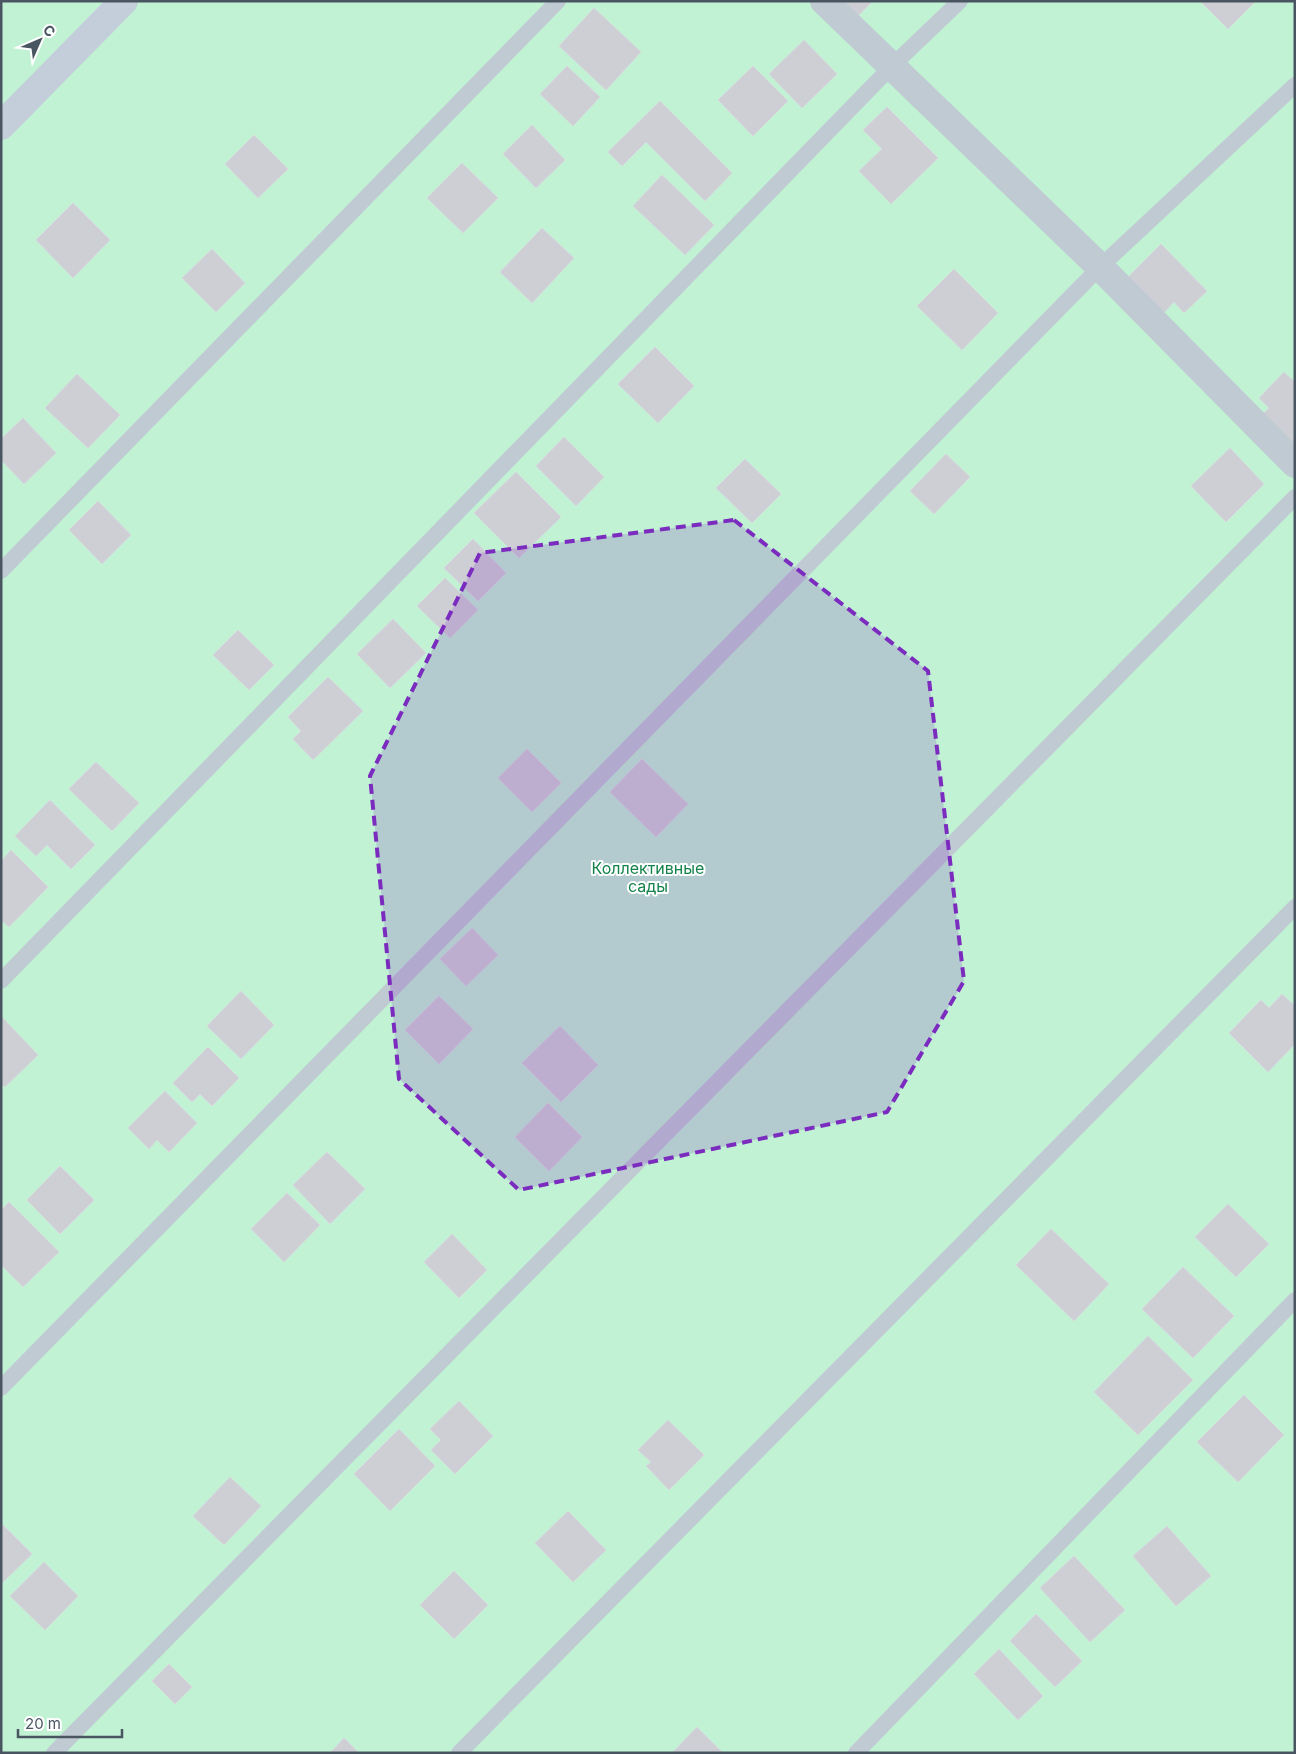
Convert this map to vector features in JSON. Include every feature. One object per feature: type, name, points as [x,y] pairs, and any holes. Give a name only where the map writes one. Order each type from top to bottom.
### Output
[{"type":"main road","points":[[1,126],[124,1]]},
{"type":"street","points":[[824,1],[1100,267],[1295,464]]},
{"type":"lane","points":[[1,571],[558,1]]},
{"type":"lane","points":[[1,981],[892,66],[960,1]]},
{"type":"lane","points":[[1,1388],[1100,267],[1295,85]]},
{"type":"lane","points":[[54,1753],[1295,497]]},
{"type":"lane","points":[[459,1753],[1295,907]]},
{"type":"lane","points":[[856,1753],[1295,1300]]},
{"type":"highlighted area","points":[[734,520],[928,671],[964,981],[887,1112],[519,1190],[399,1079],[370,776],[480,553]]},
{"type":"green space","name":"Коллективные сады","points":[[1,1],[1295,1],[1295,1753],[1,1753]]},
{"type":"building","points":[[842,1],[873,1],[857,17]]},
{"type":"building","points":[[1200,1],[1256,1],[1228,29]]},
{"type":"building","points":[[594,8],[641,52],[606,90],[559,46]]},
{"type":"building","points":[[804,40],[837,74],[802,108],[769,74]]},
{"type":"building","points":[[567,66],[600,97],[573,126],[540,94]]},
{"type":"building","points":[[753,66],[788,101],[753,136],[718,100]]},
{"type":"building","points":[[660,101],[732,173],[705,201],[646,142],[622,166],[608,152]]},
{"type":"building","points":[[887,107],[938,158],[891,204],[859,171],[882,149],[863,130]]},
{"type":"building","points":[[532,125],[565,160],[536,188],[503,154]]},
{"type":"building","points":[[254,135],[288,169],[258,198],[225,164]]},
{"type":"building","points":[[462,163],[498,198],[463,233],[427,198]]},
{"type":"building","points":[[662,175],[714,225],[685,255],[633,206]]},
{"type":"building","points":[[73,203],[110,240],[73,278],[36,240]]},
{"type":"building","points":[[542,228],[574,258],[532,303],[500,272]]},
{"type":"building","points":[[1161,244],[1207,291],[1184,313],[1174,302],[1159,318],[1123,282]]},
{"type":"building","points":[[212,249],[245,283],[216,312],[182,278]]},
{"type":"building","points":[[954,269],[998,313],[962,350],[917,306]]},
{"type":"building","points":[[655,347],[694,386],[658,423],[618,384]]},
{"type":"building","points":[[1284,372],[1295,382],[1295,445],[1263,414],[1269,408],[1259,398]]},
{"type":"building","points":[[77,374],[120,415],[88,448],[45,408]]},
{"type":"building","points":[[23,418],[56,453],[24,484],[1,460],[1,439]]},
{"type":"building","points":[[564,437],[604,477],[576,506],[536,466]]},
{"type":"building","points":[[1230,448],[1264,484],[1226,522],[1191,486]]},
{"type":"building","points":[[946,454],[970,477],[934,514],[910,491]]},
{"type":"building","points":[[745,459],[781,494],[752,523],[716,488]]},
{"type":"building","points":[[516,472],[561,517],[519,558],[474,513]]},
{"type":"building","points":[[98,501],[131,535],[102,564],[69,530]]},
{"type":"building","points":[[473,539],[506,573],[478,601],[444,568]]},
{"type":"building","points":[[445,578],[478,610],[450,638],[417,606]]},
{"type":"building","points":[[393,619],[426,653],[390,688],[357,654]]},
{"type":"building","points":[[238,630],[274,665],[249,690],[213,655]]},
{"type":"building","points":[[328,677],[363,711],[313,760],[293,739],[301,731],[288,717]]},
{"type":"building","points":[[527,749],[561,783],[532,812],[498,778]]},
{"type":"building","points":[[642,759],[688,804],[656,837],[610,792]]},
{"type":"building","points":[[96,762],[139,803],[112,831],[69,789]]},
{"type":"building","points":[[50,800],[95,845],[71,869],[47,845],[36,856],[15,836]]},
{"type":"building","points":[[11,850],[48,887],[9,927],[1,920],[1,861]]},
{"type":"building","points":[[472,928],[498,955],[466,986],[440,959]]},
{"type":"building","points":[[241,991],[274,1025],[241,1059],[207,1026]]},
{"type":"building","points":[[1282,994],[1295,1006],[1295,1044],[1268,1072],[1229,1033],[1261,1000],[1269,1008]]},
{"type":"building","points":[[439,996],[473,1029],[439,1064],[405,1030]]},
{"type":"building","points":[[1,1016],[38,1055],[5,1087],[1,1084]]},
{"type":"building","points":[[560,1026],[598,1065],[561,1102],[522,1063]]},
{"type":"building","points":[[208,1047],[239,1078],[212,1106],[200,1094],[192,1102],[173,1083]]},
{"type":"building","points":[[165,1091],[197,1123],[169,1152],[157,1140],[149,1149],[128,1128]]},
{"type":"building","points":[[548,1103],[582,1137],[549,1171],[515,1137]]},
{"type":"building","points":[[327,1152],[365,1189],[330,1224],[293,1185]]},
{"type":"building","points":[[60,1166],[94,1200],[60,1234],[27,1200]]},
{"type":"building","points":[[287,1193],[320,1225],[284,1262],[251,1229]]},
{"type":"building","points":[[9,1202],[59,1252],[23,1287],[1,1265],[1,1210]]},
{"type":"building","points":[[1228,1204],[1269,1244],[1236,1277],[1195,1237]]},
{"type":"building","points":[[1051,1229],[1109,1284],[1074,1321],[1016,1265]]},
{"type":"building","points":[[452,1234],[487,1270],[459,1298],[424,1262]]},
{"type":"building","points":[[1183,1267],[1234,1316],[1193,1358],[1142,1309]]},
{"type":"building","points":[[1148,1336],[1193,1380],[1138,1435],[1094,1392]]},
{"type":"building","points":[[1244,1395],[1284,1435],[1238,1482],[1197,1442]]},
{"type":"building","points":[[459,1401],[493,1436],[455,1474],[431,1450],[441,1440],[430,1429]]},
{"type":"building","points":[[668,1420],[704,1455],[669,1490],[646,1466],[651,1462],[638,1450]]},
{"type":"building","points":[[399,1429],[435,1466],[390,1511],[354,1474]]},
{"type":"building","points":[[230,1477],[261,1506],[224,1545],[193,1516]]},
{"type":"building","points":[[568,1511],[606,1550],[573,1582],[535,1543]]},
{"type":"building","points":[[1,1523],[32,1554],[1,1584]]},
{"type":"building","points":[[1167,1526],[1211,1576],[1176,1606],[1133,1556]]},
{"type":"building","points":[[1074,1556],[1125,1610],[1090,1642],[1040,1588]]},
{"type":"building","points":[[44,1562],[78,1596],[45,1630],[10,1596]]},
{"type":"building","points":[[454,1571],[488,1605],[454,1639],[420,1605]]},
{"type":"building","points":[[1036,1614],[1082,1661],[1055,1687],[1010,1641]]},
{"type":"building","points":[[999,1649],[1043,1696],[1018,1720],[974,1674]]},
{"type":"building","points":[[169,1664],[192,1687],[175,1704],[152,1681]]},
{"type":"building","points":[[697,1727],[723,1753],[672,1753]]},
{"type":"building","points":[[344,1738],[359,1753],[330,1753]]}]
